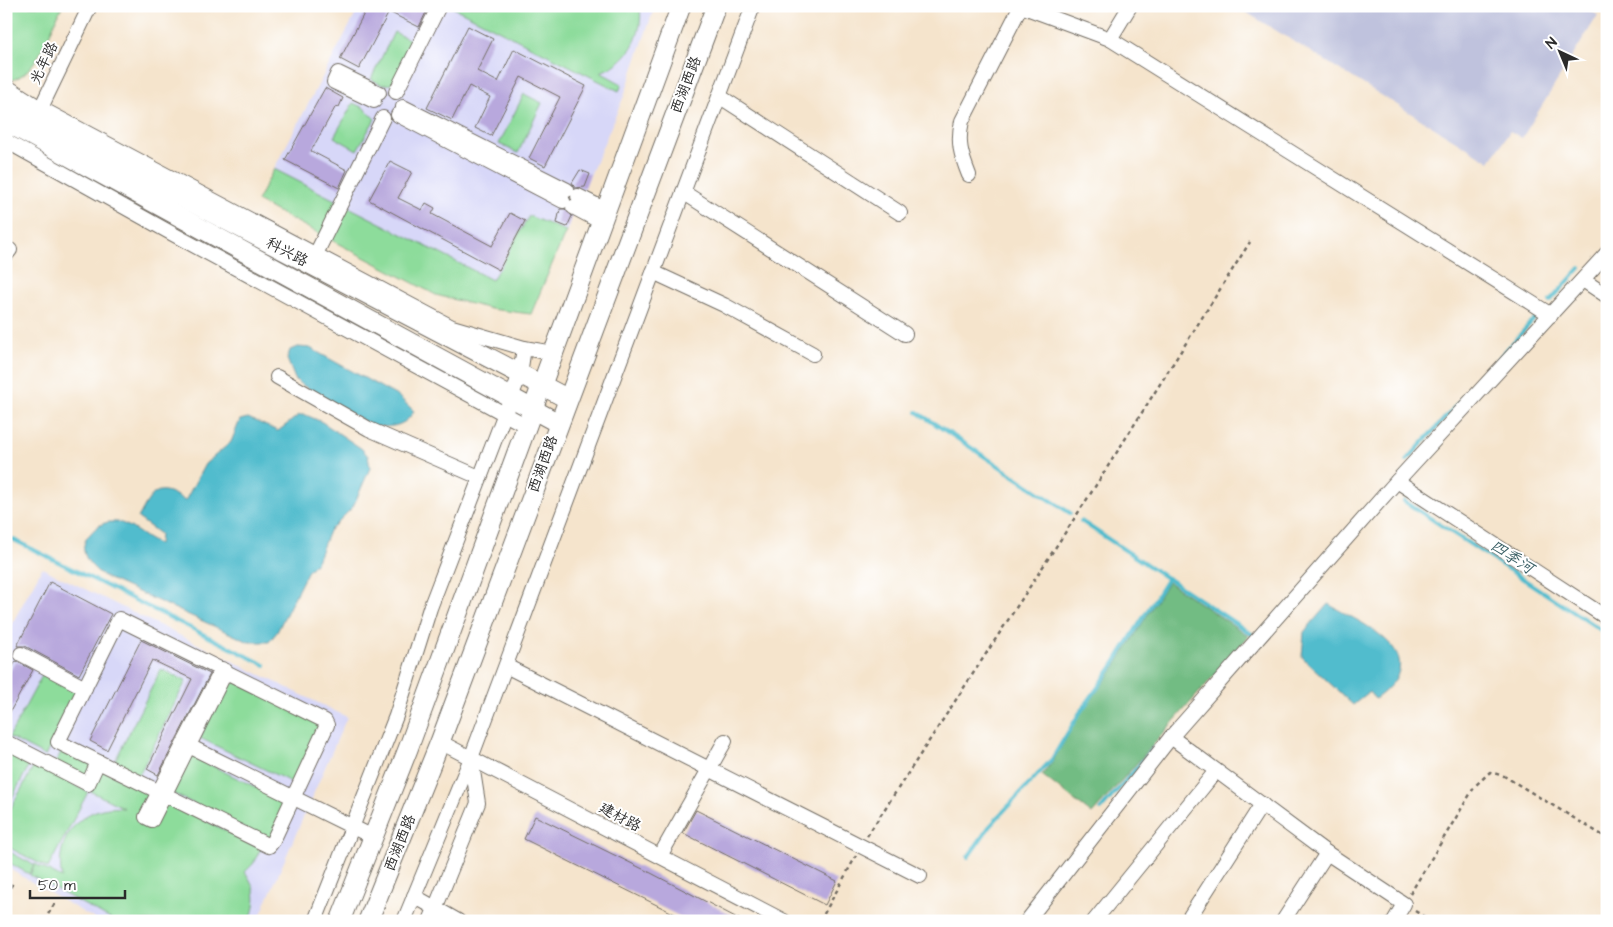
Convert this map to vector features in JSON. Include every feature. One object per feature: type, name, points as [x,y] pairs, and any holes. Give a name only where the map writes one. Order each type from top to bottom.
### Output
[{"type":"main road","name":"西湖西路","points":[[340,921],[408,749],[528,417],[681,6]]},
{"type":"main road","name":"西湖西路","points":[[368,921],[440,742],[558,423],[716,6]]},
{"type":"main road","name":"科兴路","points":[[6,102],[507,405],[528,417],[558,423]]},
{"type":"main road","name":"科兴路","points":[[6,122],[34,120],[313,259],[568,399]]},
{"type":"street","name":"光年路","points":[[34,120],[90,6]]},
{"type":"street","points":[[396,92],[439,6]]},
{"type":"street","points":[[404,921],[471,758],[506,666],[752,6]]},
{"type":"street","points":[[969,175],[960,152],[959,136],[962,120],[1021,6],[1110,39],[1551,315]]},
{"type":"street","points":[[1110,39],[1130,6]]},
{"type":"street","points":[[6,86],[34,120]]},
{"type":"street","points":[[389,90],[396,92],[401,97],[400,111],[390,119],[382,118],[374,110],[377,97],[389,90]]},
{"type":"street","points":[[719,96],[900,213]]},
{"type":"street","points":[[400,111],[604,216]]},
{"type":"street","points":[[382,118],[313,259],[452,327],[524,348],[553,353]]},
{"type":"street","points":[[6,141],[171,233],[507,405]]},
{"type":"street","points":[[683,192],[905,334]]},
{"type":"street","points":[[1028,921],[1171,737],[1397,481],[1607,253]]},
{"type":"street","points":[[653,272],[724,305],[813,354]]},
{"type":"street","points":[[1583,280],[1607,296]]},
{"type":"street","points":[[315,921],[396,716],[430,608],[520,374],[524,348]]},
{"type":"street","points":[[277,376],[369,429],[480,477]]},
{"type":"street","points":[[1397,481],[1607,618]]},
{"type":"street","points":[[48,764],[58,742],[119,620],[326,721],[327,725],[273,842],[269,846],[58,742]]},
{"type":"street","points":[[21,654],[85,688]]},
{"type":"street","points":[[506,666],[920,876]]},
{"type":"street","points":[[162,794],[224,670]]},
{"type":"street","points":[[1171,737],[1327,853],[1404,904],[1394,921]]},
{"type":"street","points":[[660,856],[725,741]]},
{"type":"street","points":[[6,742],[88,784],[98,762]]},
{"type":"street","points":[[189,742],[374,833]]},
{"type":"street","name":"建材路","points":[[440,742],[784,921]]},
{"type":"street","points":[[433,914],[478,803],[471,758]]},
{"type":"street","points":[[1094,921],[1216,771]]},
{"type":"street","points":[[1187,921],[1262,804]]},
{"type":"street","points":[[1284,921],[1327,853]]},
{"type":"street","points":[[414,896],[433,914],[458,921]]},
{"type":"path","points":[[820,921],[876,820],[1091,493],[1250,242]]},
{"type":"path","points":[[1430,921],[1404,904],[1475,786],[1490,772],[1504,776],[1607,838]]},
{"type":"path","points":[[6,894],[13,883]]},
{"type":"path","points":[[44,921],[55,903]]},
{"type":"shaded area","points":[[360,6],[655,6],[624,96],[531,314],[491,309],[436,295],[257,201]]},
{"type":"shaded area","points":[[1236,6],[1582,6],[1598,15],[1522,138],[1510,131],[1490,162]]},
{"type":"shaded area","points":[[42,568],[347,717],[258,921],[98,921],[6,867],[6,635]]},
{"type":"green space","points":[[14,6],[62,6],[48,38],[35,60],[20,77],[11,80],[6,76],[6,13]]},
{"type":"green space","points":[[450,6],[640,6],[641,17],[632,47],[619,62],[600,72],[622,84],[619,91]]},
{"type":"green space","points":[[394,32],[415,42],[393,84],[382,85],[371,79]]},
{"type":"green space","points":[[524,94],[542,103],[518,153],[499,144]]},
{"type":"green space","points":[[353,103],[364,108],[375,119],[357,150],[334,137]]},
{"type":"green space","points":[[274,169],[492,280],[529,216],[566,231],[531,314],[491,309],[436,295],[257,201]]},
{"type":"green space","points":[[1168,582],[1249,636],[1092,814],[1042,775],[1053,761],[1079,716],[1113,670]]},
{"type":"green space","points":[[161,669],[186,681],[139,775],[114,763]]},
{"type":"green space","points":[[44,672],[80,691],[45,756],[9,737]]},
{"type":"green space","points":[[229,677],[323,724],[295,784],[200,738]]},
{"type":"green space","points":[[6,750],[31,762],[6,809]]},
{"type":"green space","points":[[62,750],[92,765],[85,779],[55,764]]},
{"type":"green space","points":[[190,755],[288,803],[270,841],[172,793]]},
{"type":"green space","points":[[35,764],[88,792],[48,868],[6,846],[6,817]]},
{"type":"green space","points":[[101,769],[261,848],[253,864],[245,872],[252,884],[255,895],[250,921],[114,921],[30,875],[35,864],[62,878],[60,863],[62,849],[74,826],[84,817],[96,811],[109,808],[124,808],[90,791]]},
{"type":"green space","points":[[6,850],[34,865],[29,874],[6,861]]},
{"type":"water","points":[[298,347],[310,348],[399,397],[414,411],[402,423],[385,427],[372,426],[295,379],[287,359],[290,350]]},
{"type":"water","points":[[299,415],[306,415],[322,422],[362,449],[368,456],[370,468],[353,507],[329,531],[317,561],[307,572],[277,632],[269,642],[249,642],[107,578],[90,564],[84,552],[86,539],[95,529],[105,523],[118,522],[124,524],[159,544],[160,534],[138,518],[147,502],[156,492],[162,491],[176,495],[185,501],[205,464],[231,442],[240,420],[248,418],[278,431]]},
{"type":"water","points":[[1328,604],[1375,631],[1388,642],[1397,654],[1399,668],[1393,683],[1375,699],[1369,692],[1353,705],[1302,657],[1304,632]]},
{"type":"building","points":[[368,6],[429,6],[419,27],[389,12],[359,69],[340,59]]},
{"type":"building","points":[[468,26],[493,39],[477,71],[498,82],[514,49],[586,86],[545,166],[529,158],[560,97],[521,77],[491,136],[475,128],[490,97],[469,86],[452,120],[427,108]]},
{"type":"building","points":[[325,88],[343,98],[339,107],[336,106],[311,151],[347,170],[339,188],[285,160]]},
{"type":"building","points":[[390,161],[412,172],[398,198],[422,210],[426,203],[435,208],[432,214],[492,246],[510,213],[525,221],[499,270],[369,200]]},
{"type":"building","points":[[580,170],[590,174],[585,187],[575,188],[572,183]]},
{"type":"building","points":[[560,209],[565,209],[572,216],[567,227],[557,223]]},
{"type":"building","points":[[50,582],[111,614],[79,675],[25,646],[17,646]]},
{"type":"building","points":[[141,640],[210,674],[158,775],[147,769],[192,679],[152,660],[107,750],[90,741]]},
{"type":"building","points":[[16,661],[33,670],[6,719],[6,678]]},
{"type":"building","points":[[696,810],[837,881],[825,905],[683,833]]},
{"type":"building","points":[[535,816],[743,921],[689,921],[524,839]]},
{"type":"waterway","points":[[1550,301],[1580,268]]},
{"type":"waterway","points":[[1407,460],[1535,318]]},
{"type":"waterway","points":[[917,412],[1070,513]]},
{"type":"waterway","name":"四季河","points":[[1404,501],[1607,634]]},
{"type":"waterway","points":[[1081,521],[1253,635]]},
{"type":"waterway","points":[[6,536],[265,665]]},
{"type":"waterway","points":[[968,857],[989,827],[1052,759],[1079,714],[1111,669],[1168,578]]},
{"type":"waterway","points":[[1101,809],[1154,748]]}]
